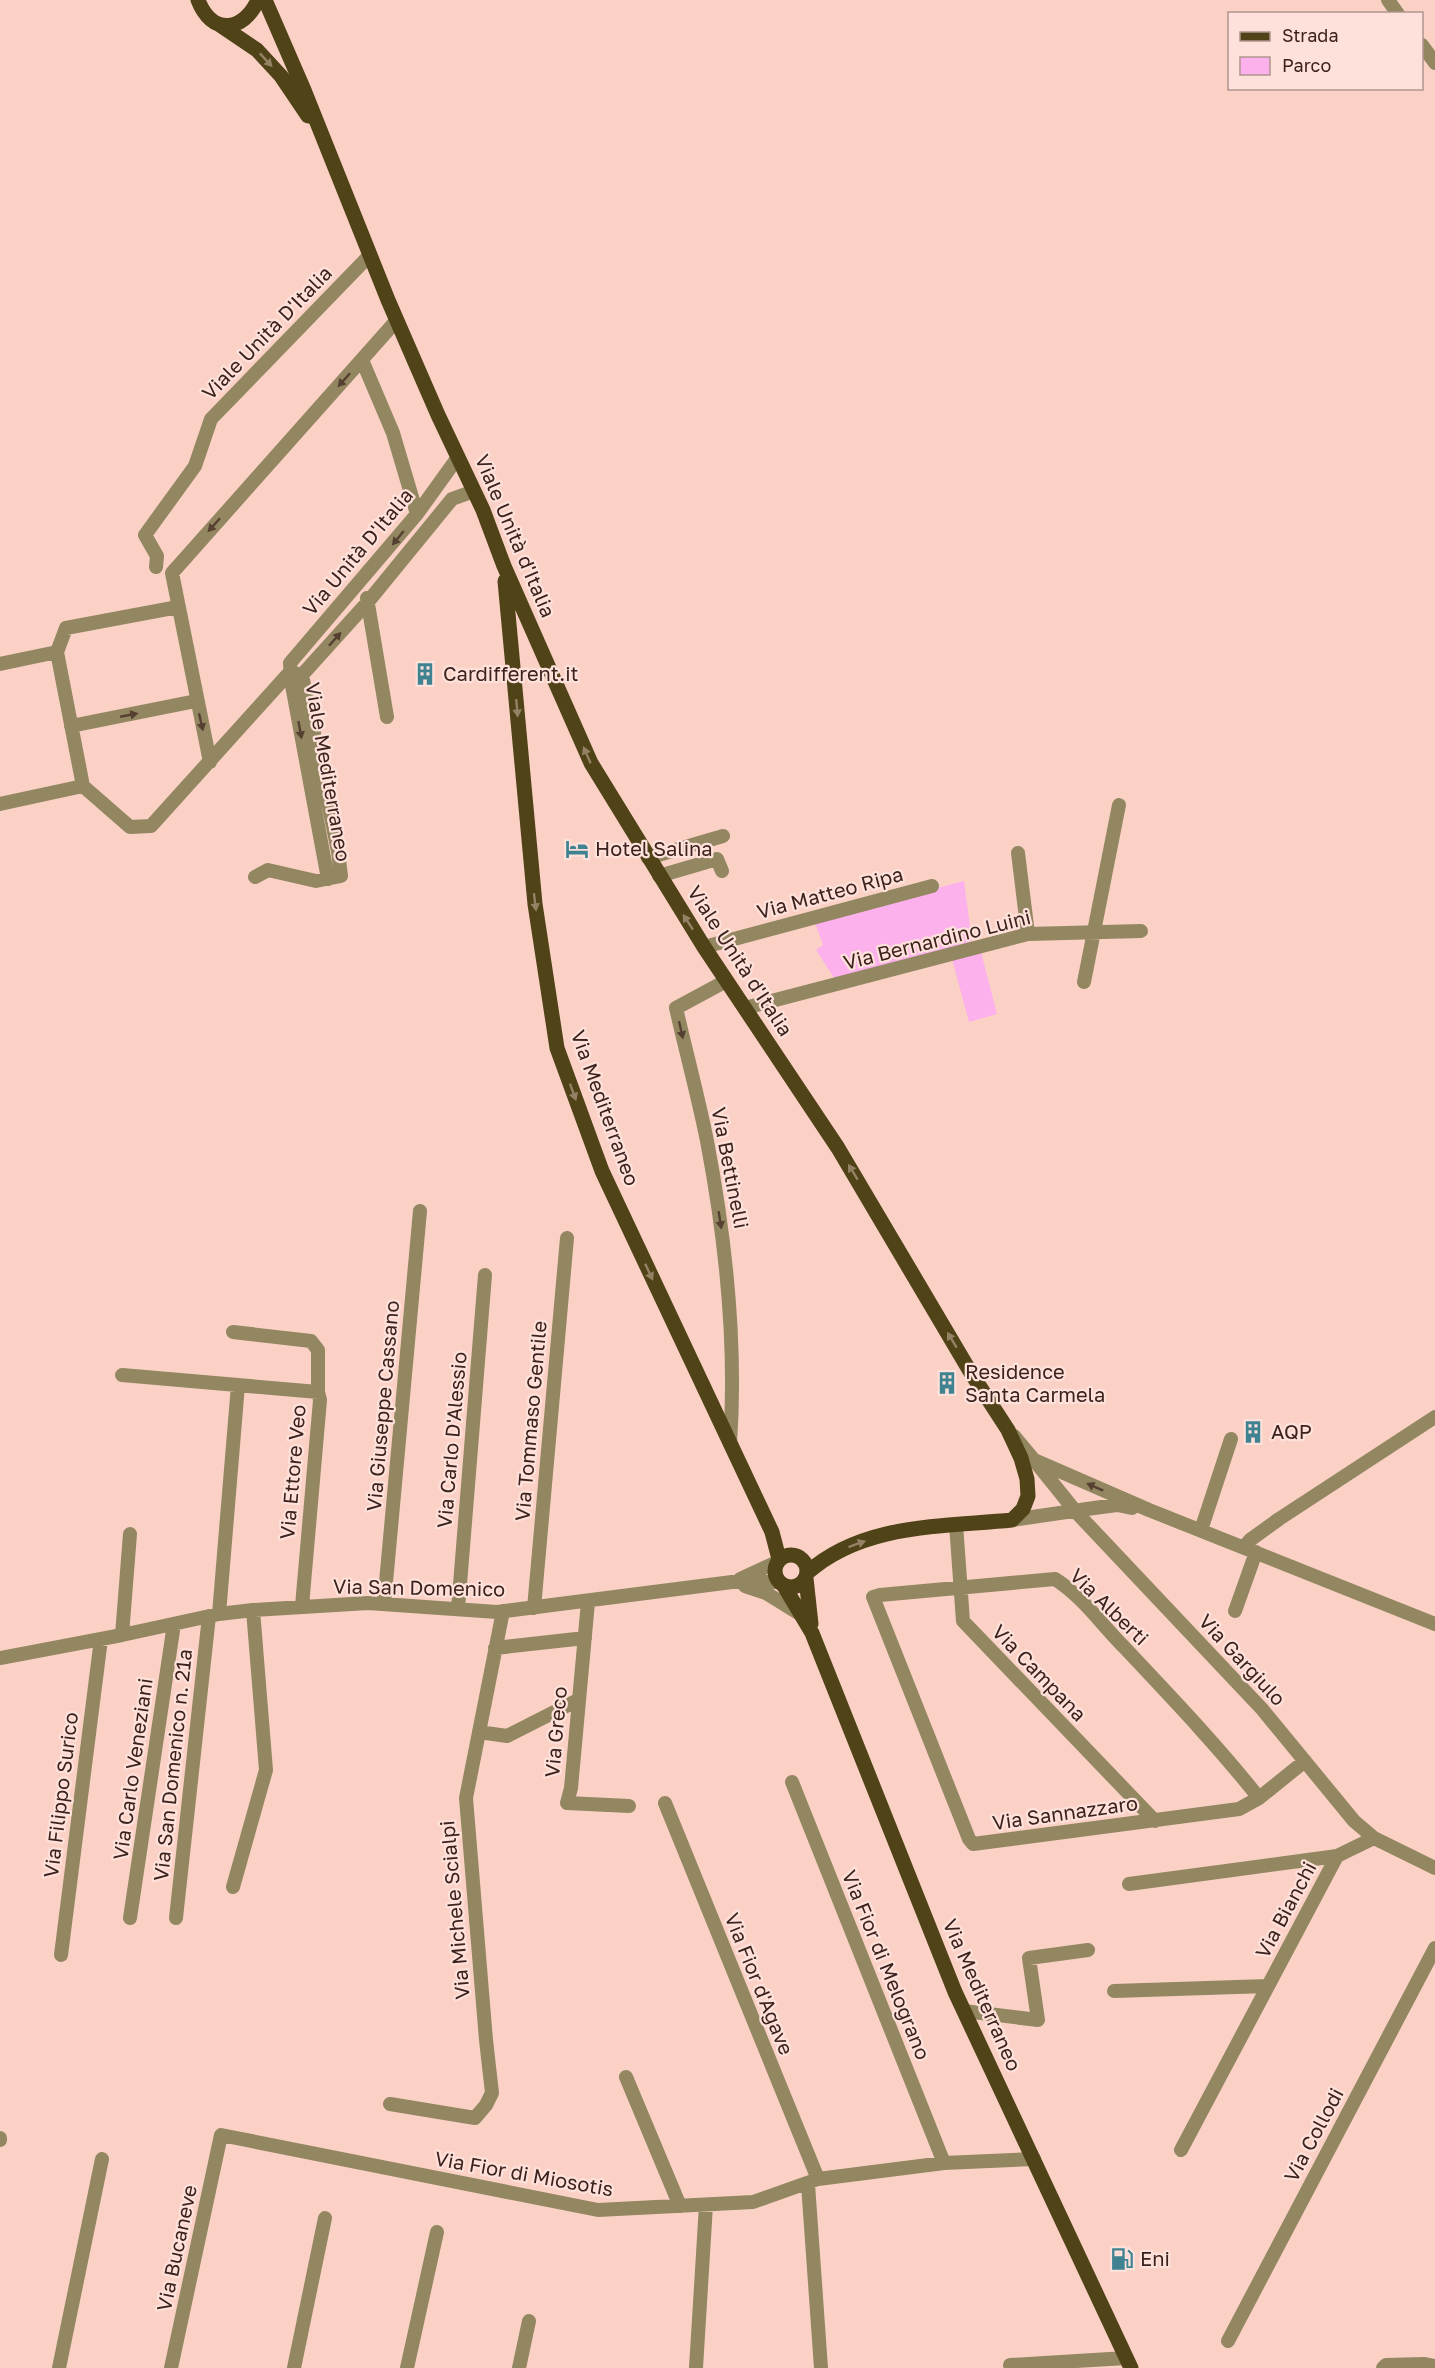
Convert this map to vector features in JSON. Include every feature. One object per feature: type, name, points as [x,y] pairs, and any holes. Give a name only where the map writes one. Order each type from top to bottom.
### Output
[{"type":"main road","name":"Viale Unità d'Italia","points":[[198,0],[208,17],[257,50],[281,76],[322,139]]},
{"type":"main road","points":[[220,25],[230,26],[248,18],[258,0]]},
{"type":"main road","name":"Viale Unità d'Italia","points":[[265,0],[397,321],[474,491],[504,566],[591,764],[658,876],[838,1148],[971,1373],[1008,1430],[1021,1458],[1028,1488],[1028,1496],[1023,1509],[1012,1520]]},
{"type":"main road","name":"Via Mediterraneo","points":[[504,566],[535,904],[556,1048],[602,1171],[772,1532],[778,1561]]},
{"type":"main road","points":[[512,649],[523,638],[536,638]]},
{"type":"main road","points":[[782,1584],[799,1585],[806,1575],[835,1553],[899,1530],[1012,1520]]},
{"type":"main road","points":[[788,1554],[798,1556],[805,1563],[812,1633],[775,1573],[778,1561],[788,1554]]},
{"type":"main road","name":"Via Mediterraneo","points":[[812,1633],[964,2011],[1128,2363]]},
{"type":"street","points":[[1423,46],[1435,63]]},
{"type":"street","name":"Viale Unità D'Italia","points":[[156,567],[157,556],[145,536],[195,466],[211,419],[370,255]]},
{"type":"street","points":[[210,762],[172,573],[397,321]]},
{"type":"street","points":[[362,360],[393,433],[417,514]]},
{"type":"street","name":"Via Unità D'Italia","points":[[296,674],[290,663],[364,579],[417,514],[458,457]]},
{"type":"street","points":[[178,607],[66,628],[57,652],[83,786],[130,827],[152,826],[210,762],[368,603],[452,498],[474,491]]},
{"type":"street","points":[[364,579],[387,717]]},
{"type":"street","points":[[0,664],[57,652]]},
{"type":"street","name":"Viale Mediterraneo","points":[[255,877],[268,870],[316,881],[331,879],[296,674]]},
{"type":"street","points":[[71,726],[196,701]]},
{"type":"street","points":[[0,804],[83,786]]},
{"type":"street","points":[[1084,982],[1119,805]]},
{"type":"street","points":[[648,858],[723,836]]},
{"type":"street","points":[[1018,853],[1028,934]]},
{"type":"street","name":"Viale Unità D'Italia","points":[[658,876],[717,859],[722,871]]},
{"type":"street","name":"Via Matteo Ripa","points":[[704,947],[932,886]]},
{"type":"street","name":"Via Bernardino Luini","points":[[744,1008],[1028,934],[1141,931]]},
{"type":"street","name":"Via Bettinelli","points":[[726,981],[676,1008],[707,1140],[725,1251],[734,1395],[730,1444]]},
{"type":"street","name":"Via Giuseppe Cassano","points":[[384,1604],[420,1211]]},
{"type":"street","name":"Via Tommaso Gentile","points":[[534,1608],[567,1238]]},
{"type":"street","name":"Via Carlo D'Alessio","points":[[458,1609],[485,1275]]},
{"type":"street","points":[[233,1332],[311,1341],[318,1350],[318,1392]]},
{"type":"street","name":"Via Ettore Veo","points":[[123,1375],[318,1392],[320,1400],[302,1606]]},
{"type":"street","name":"Via San Domenico n. 21a","points":[[176,1918],[214,1615],[238,1385]]},
{"type":"street","points":[[713,1408],[734,1395]]},
{"type":"street","points":[[1235,1611],[1250,1550],[1250,1540],[1435,1417]]},
{"type":"street","name":"Via Gargiulo","points":[[1008,1430],[1076,1512],[1262,1708],[1354,1821],[1374,1838],[1435,1868]]},
{"type":"street","points":[[1201,1530],[1231,1439]]},
{"type":"street","points":[[1034,1460],[1149,1510],[1435,1624]]},
{"type":"street","points":[[1012,1520],[1117,1505],[1149,1510]]},
{"type":"street","name":"Via Campana","points":[[956,1524],[963,1621],[1155,1821]]},
{"type":"street","points":[[123,1635],[130,1534]]},
{"type":"street","name":"Via San Domenico","points":[[732,1582],[778,1561]]},
{"type":"street","name":"Via Alberti","points":[[873,1597],[1055,1579],[1062,1583],[1227,1758],[1259,1798]]},
{"type":"street","points":[[732,1582],[766,1593],[801,1615]]},
{"type":"street","name":"Via San Domenico","points":[[0,1658],[101,1640],[214,1615],[253,1610],[384,1604],[503,1611],[732,1582],[782,1584]]},
{"type":"street","name":"Via Sannazzaro","points":[[873,1597],[955,1806],[973,1844],[1239,1809],[1259,1798],[1305,1761]]},
{"type":"street","name":"Via Greco","points":[[588,1602],[571,1788],[567,1803],[629,1806]]},
{"type":"street","points":[[233,1887],[266,1770],[253,1610]]},
{"type":"street","name":"Via Michele Scialpi","points":[[390,2104],[475,2118],[492,2093],[466,1798],[503,1611]]},
{"type":"street","points":[[154,1825],[178,1623]]},
{"type":"street","name":"Via Carlo Veneziani","points":[[130,1918],[178,1623]]},
{"type":"street","points":[[495,1648],[585,1638]]},
{"type":"street","name":"Via Filippo Surico","points":[[61,1955],[101,1640]]},
{"type":"street","points":[[479,1732],[507,1736],[579,1700]]},
{"type":"street","name":"Via Fior di Melograno","points":[[792,1782],[944,2163]]},
{"type":"street","name":"Via Fior d'Agave","points":[[664,1803],[813,2182],[821,2368]]},
{"type":"street","name":"Via Bianchi","points":[[1181,2150],[1337,1856],[1374,1838]]},
{"type":"street","points":[[1129,1884],[1337,1856]]},
{"type":"street","name":"Via Collodi","points":[[1228,2341],[1435,1948]]},
{"type":"street","points":[[964,2011],[1038,2020],[1029,1958],[1088,1950]]},
{"type":"street","name":"Via Bianchi","points":[[1114,1990],[1268,1986]]},
{"type":"street","points":[[626,2077],[680,2206]]},
{"type":"street","name":"Via Fior di Miosotis","points":[[221,2135],[598,2210],[753,2202],[813,2182],[944,2163],[1034,2159]]},
{"type":"street","name":"Via Bucaneve","points":[[171,2368],[221,2135]]},
{"type":"street","points":[[59,2368],[102,2159]]},
{"type":"street","points":[[696,2368],[706,2205]]},
{"type":"street","points":[[294,2368],[325,2218]]},
{"type":"street","points":[[407,2368],[437,2232]]},
{"type":"street","points":[[519,2368],[529,2322]]},
{"type":"street","points":[[1010,2365],[1128,2363]]},
{"type":"street","points":[[1383,2368],[1386,2365],[1435,2366]]},
{"type":"green space","points":[[964,881],[972,942],[835,979],[816,950],[823,945],[814,920]]},
{"type":"green space","points":[[981,952],[997,1014],[969,1022],[952,959]]},
{"type":"place","name":"Cardifferent.it","points":[[425,674]]},
{"type":"place","name":"Hotel Salina","points":[[577,849]]},
{"type":"place","name":"Residence Santa Carmela","points":[[947,1383]]},
{"type":"place","name":"AQP","points":[[1253,1432]]},
{"type":"place","name":"Eni","points":[[1122,2259]]}]
